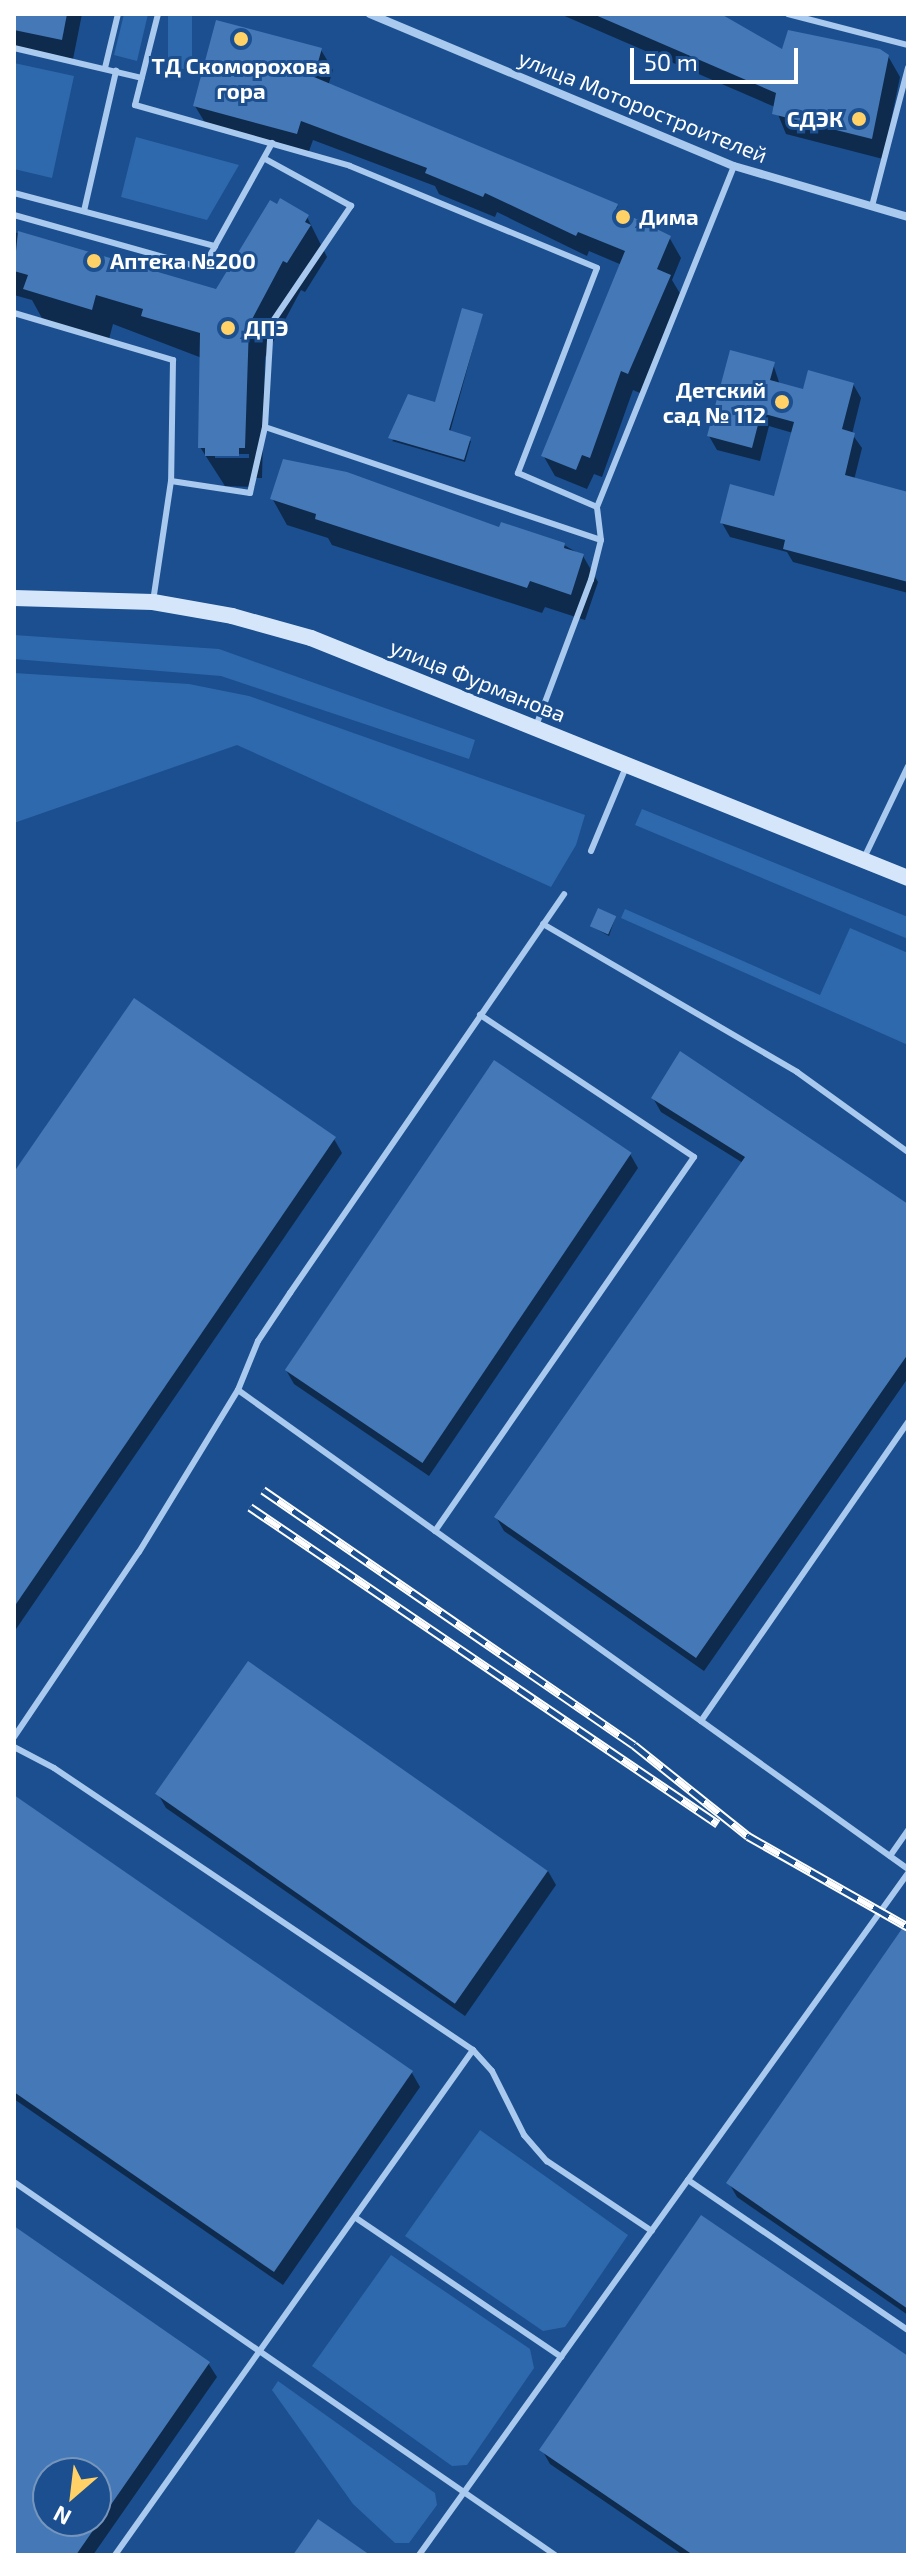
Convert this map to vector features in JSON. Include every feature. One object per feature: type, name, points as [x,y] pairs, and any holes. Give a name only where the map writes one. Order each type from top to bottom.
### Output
[{"type":"main road","name":"улица Фурманова","points":[[14,598],[153,602],[232,616],[311,638],[908,878]]},
{"type":"street","name":"улица Моторостроителей","points":[[370,14],[734,166],[908,217]]},
{"type":"lane","points":[[105,68],[118,14]]},
{"type":"lane","points":[[158,14],[135,105],[350,166],[597,268],[518,473],[597,507]]},
{"type":"lane","points":[[788,14],[815,18],[908,45]]},
{"type":"lane","points":[[14,48],[142,78]]},
{"type":"lane","points":[[872,206],[908,68]]},
{"type":"lane","points":[[84,211],[116,71]]},
{"type":"lane","points":[[14,215],[203,268],[272,143]]},
{"type":"lane","points":[[171,481],[250,493],[265,427],[271,324],[351,206],[265,159]]},
{"type":"lane","points":[[536,726],[601,540],[597,507],[734,166]]},
{"type":"lane","points":[[14,193],[215,246]]},
{"type":"lane","points":[[14,313],[173,360],[171,481],[153,602]]},
{"type":"lane","points":[[265,427],[601,540]]},
{"type":"lane","points":[[591,851],[627,764]]},
{"type":"lane","points":[[864,858],[908,766]]},
{"type":"lane","points":[[14,1737],[139,1552],[238,1390],[266,1329],[564,894]]},
{"type":"lane","points":[[543,924],[797,1072],[908,1152]]},
{"type":"lane","points":[[435,1531],[694,1157],[480,1015]]},
{"type":"lane","points":[[238,1390],[908,1871],[419,2555]]},
{"type":"lane","points":[[701,1721],[908,1422]]},
{"type":"lane","points":[[14,1747],[54,1768],[473,2050],[492,2071],[524,2135],[547,2161],[652,2231]]},
{"type":"lane","points":[[890,1856],[908,1830]]},
{"type":"lane","points":[[115,2555],[473,2050]]},
{"type":"lane","points":[[688,2180],[908,2330]]},
{"type":"lane","points":[[14,2182],[555,2555]]},
{"type":"lane","points":[[356,2218],[561,2357]]},
{"type":"shaded area","points":[[124,14],[148,14],[137,61],[114,55]]},
{"type":"shaded area","points":[[168,14],[192,14],[192,69],[168,69]]},
{"type":"shaded area","points":[[14,63],[74,76],[52,178],[14,169]]},
{"type":"shaded area","points":[[136,137],[239,165],[207,220],[121,197]]},
{"type":"shaded area","points":[[14,635],[219,649],[475,740],[469,759],[221,676],[14,659]]},
{"type":"shaded area","points":[[14,673],[189,684],[249,696],[585,815],[576,845],[551,887],[237,745],[14,823]]},
{"type":"shaded area","points":[[642,809],[908,917],[908,939],[635,825]]},
{"type":"shaded area","points":[[625,909],[820,995],[850,928],[908,953],[908,1045],[621,918]]},
{"type":"shaded area","points":[[480,2130],[628,2235],[565,2327],[543,2331],[405,2236]]},
{"type":"shaded area","points":[[391,2255],[530,2349],[534,2368],[467,2465],[452,2466],[312,2366]]},
{"type":"shaded area","points":[[278,2381],[435,2493],[437,2505],[409,2543],[395,2543],[353,2504],[272,2390]]},
{"type":"building","points":[[14,14],[67,14],[62,40],[14,30]]},
{"type":"building","points":[[593,14],[721,14],[782,49],[788,30],[880,49],[889,55],[872,139],[772,114],[776,93]]},
{"type":"building","points":[[216,20],[322,48],[314,77],[618,204],[616,209],[671,236],[657,269],[671,275],[628,374],[621,371],[590,458],[582,455],[576,470],[541,456],[625,251],[578,232],[576,236],[485,193],[483,197],[425,173],[427,168],[301,121],[297,134],[193,106]]},
{"type":"building","name":"ДПЭ","points":[[280,198],[309,215],[305,222],[311,225],[287,263],[283,261],[249,325],[245,448],[239,448],[239,456],[205,456],[205,448],[198,448],[200,333],[141,316],[143,309],[96,295],[92,310],[23,289],[28,275],[14,271],[18,231],[216,289],[270,200],[277,204]]},
{"type":"building","points":[[462,308],[483,314],[449,430],[471,437],[464,460],[388,438],[408,394],[435,402]]},
{"type":"building","points":[[730,350],[775,362],[770,380],[803,389],[808,370],[854,383],[842,429],[855,433],[845,475],[908,492],[908,582],[783,549],[785,540],[720,523],[730,484],[774,496],[794,422],[761,413],[752,448],[707,436]]},
{"type":"building","points":[[283,459],[347,472],[499,527],[501,522],[565,543],[564,548],[584,554],[571,595],[530,581],[527,588],[315,519],[316,514],[270,499]]},
{"type":"building","points":[[598,908],[616,916],[608,934],[590,926]]},
{"type":"building","points":[[134,998],[336,1137],[14,1607],[14,1172]]},
{"type":"building","points":[[680,1051],[908,1204],[908,1354],[696,1658],[494,1517],[745,1157],[651,1098]]},
{"type":"building","points":[[494,1060],[632,1153],[422,1463],[285,1370]]},
{"type":"building","points":[[248,1661],[548,1871],[455,2004],[155,1794]]},
{"type":"building","points":[[14,1795],[413,2071],[274,2272],[14,2092]]},
{"type":"building","points":[[908,1920],[908,2309],[726,2183]]},
{"type":"building","points":[[701,2215],[908,2356],[908,2555],[693,2555],[539,2450]]},
{"type":"building","points":[[14,2226],[210,2362],[112,2503],[112,2457],[32,2457],[32,2537],[88,2537],[76,2555],[14,2555]]},
{"type":"building","points":[[318,2519],[370,2555],[293,2555]]},
{"type":"railway","points":[[263,1490],[634,1745],[748,1836],[908,1927]]},
{"type":"railway","points":[[250,1507],[718,1824]]},
{"type":"place","name":"ТД Скоморохова гора","points":[[241,39]]},
{"type":"place","name":"СДЭК","points":[[859,119]]},
{"type":"place","name":"Дима","points":[[623,217]]},
{"type":"place","name":"Аптека №200","points":[[94,261]]},
{"type":"place","name":"ДПЭ","points":[[228,328]]},
{"type":"place","name":"Детский сад № 112","points":[[782,402]]}]
